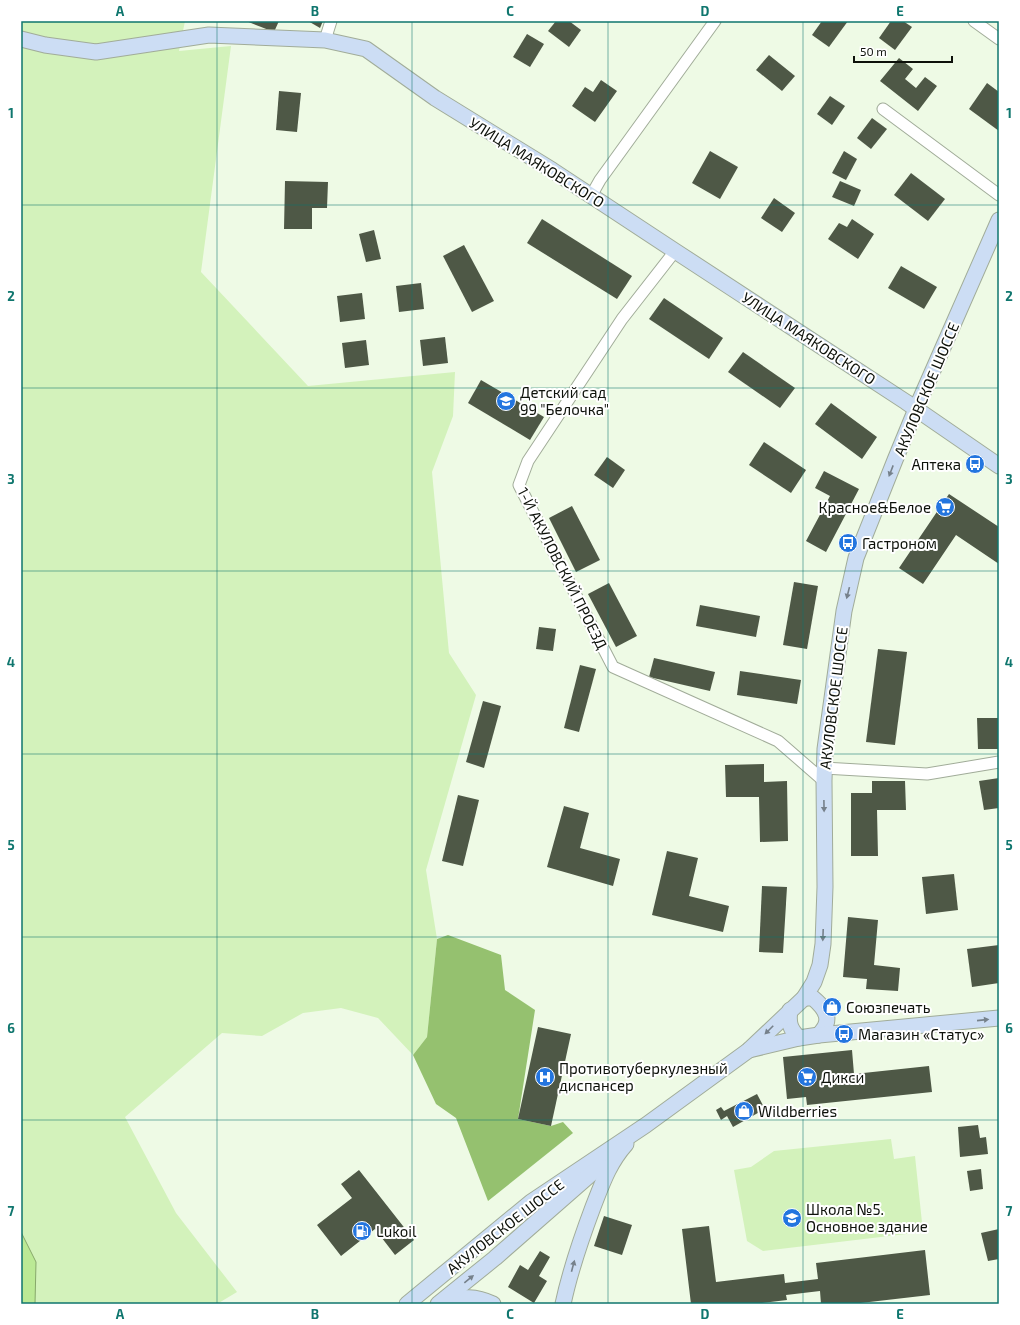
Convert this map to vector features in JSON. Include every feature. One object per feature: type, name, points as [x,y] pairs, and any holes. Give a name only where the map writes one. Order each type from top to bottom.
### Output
[{"type":"street","points":[[325,40],[331,21]]},
{"type":"street","points":[[591,196],[600,180],[715,21]]},
{"type":"street","points":[[974,21],[999,39]]},
{"type":"street","name":"УЛИЦА МАЯКОВСКОГО","points":[[21,39],[45,45],[96,52],[209,35],[325,40],[366,49],[436,98],[591,196],[916,409],[999,466]]},
{"type":"street","points":[[883,108],[999,195]]},
{"type":"street","name":"АКУЛОВСКОЕ ШОССЕ","points":[[407,1304],[531,1202],[646,1125],[749,1050],[804,998],[814,982],[820,965],[823,944],[825,887],[825,749],[844,611],[856,558],[916,409],[999,220]]},
{"type":"street","name":"1-Й АКУЛОВСКИЙ ПРОЕЗД","points":[[675,251],[617,326],[528,461],[519,485],[613,667],[778,741],[824,775]]},
{"type":"street","points":[[824,775],[927,774],[999,762]]},
{"type":"street","points":[[804,998],[813,998],[823,1008],[826,1016],[826,1023],[819,1035]]},
{"type":"street","points":[[790,1010],[788,1019],[790,1026],[799,1038]]},
{"type":"street","points":[[749,1050],[799,1038],[819,1035],[999,1018]]},
{"type":"street","name":"АКУЛОВСКОЕ ШОССЕ","points":[[439,1304],[495,1258],[646,1125]]},
{"type":"street","points":[[563,1304],[579,1244],[606,1173],[616,1156],[630,1139]]},
{"type":"street","points":[[439,1304],[456,1298],[472,1297],[493,1304]]},
{"type":"shaded area","points":[[21,21],[185,21],[179,51],[231,46],[201,272],[308,386],[455,372],[453,416],[432,472],[449,653],[476,695],[426,870],[437,939],[427,1037],[413,1055],[378,1018],[341,1008],[303,1013],[262,1036],[222,1033],[125,1117],[176,1213],[237,1292],[217,1304],[21,1304]]},
{"type":"shaded area","points":[[448,935],[501,955],[505,990],[535,1010],[518,1119],[551,1126],[563,1122],[573,1133],[488,1201],[456,1118],[436,1104],[413,1055],[427,1037],[437,939]]},
{"type":"shaded area","points":[[891,1139],[894,1159],[915,1156],[923,1232],[763,1251],[747,1241],[734,1170],[751,1167],[774,1151]]},
{"type":"shaded area","points":[[21,1232],[36,1262],[35,1304],[21,1304]]},
{"type":"building","points":[[246,21],[279,21],[274,32]]},
{"type":"building","points":[[308,21],[323,21],[320,28]]},
{"type":"building","points":[[556,21],[569,21],[581,30],[569,47],[548,31]]},
{"type":"building","points":[[822,21],[848,21],[829,47],[812,35]]},
{"type":"building","points":[[891,21],[903,21],[912,27],[895,50],[879,38]]},
{"type":"building","points":[[527,34],[544,44],[530,67],[513,57]]},
{"type":"building","points":[[769,55],[795,76],[782,91],[756,70]]},
{"type":"building","points":[[899,58],[913,69],[905,79],[916,88],[925,77],[937,86],[918,111],[880,81]]},
{"type":"building","points":[[601,80],[617,91],[595,122],[572,106],[585,87],[593,92]]},
{"type":"building","points":[[987,83],[999,92],[999,131],[969,109]]},
{"type":"building","points":[[279,91],[301,93],[297,132],[276,130]]},
{"type":"building","points":[[830,96],[845,106],[832,125],[817,114]]},
{"type":"building","points":[[872,118],[887,129],[871,149],[857,138]]},
{"type":"building","points":[[710,151],[738,167],[720,199],[692,183]]},
{"type":"building","points":[[844,151],[857,159],[846,180],[832,173]]},
{"type":"building","points":[[911,173],[945,199],[928,221],[894,195]]},
{"type":"building","points":[[285,181],[328,182],[327,208],[312,208],[312,229],[284,229]]},
{"type":"building","points":[[840,181],[861,190],[854,206],[832,197]]},
{"type":"building","points":[[774,198],[795,213],[782,232],[761,218]]},
{"type":"building","points":[[542,219],[632,276],[617,299],[527,243]]},
{"type":"building","points":[[852,219],[874,234],[858,259],[828,239],[839,223],[847,227]]},
{"type":"building","points":[[374,230],[381,259],[366,262],[359,234]]},
{"type":"building","points":[[464,245],[494,301],[472,312],[443,256]]},
{"type":"building","points":[[901,266],[937,287],[924,309],[888,288]]},
{"type":"building","points":[[421,283],[424,309],[399,312],[396,286]]},
{"type":"building","points":[[362,293],[365,319],[340,322],[337,296]]},
{"type":"building","points":[[664,298],[723,338],[709,359],[649,319]]},
{"type":"building","points":[[445,337],[448,363],[423,366],[420,340]]},
{"type":"building","points":[[366,340],[369,365],[345,368],[342,343]]},
{"type":"building","points":[[743,352],[795,388],[780,408],[728,372]]},
{"type":"building","points":[[481,380],[544,417],[530,440],[468,403]]},
{"type":"building","points":[[831,403],[877,437],[862,459],[815,424]]},
{"type":"building","points":[[764,442],[806,470],[791,493],[749,465]]},
{"type":"building","points":[[607,457],[625,470],[613,488],[594,475]]},
{"type":"building","points":[[824,471],[859,489],[826,552],[806,541],[830,496],[815,488]]},
{"type":"building","points":[[949,494],[999,527],[999,564],[956,535],[923,584],[899,568]]},
{"type":"building","points":[[572,506],[600,560],[576,572],[549,518]]},
{"type":"building","points":[[794,582],[818,586],[807,649],[783,645]]},
{"type":"building","points":[[609,583],[637,636],[616,647],[588,594]]},
{"type":"building","points":[[700,605],[760,616],[756,637],[696,626]]},
{"type":"building","points":[[539,627],[556,629],[553,651],[536,649]]},
{"type":"building","points":[[878,649],[907,652],[895,745],[866,742]]},
{"type":"building","points":[[654,658],[715,672],[710,691],[649,677]]},
{"type":"building","points":[[580,665],[596,669],[579,732],[564,728]]},
{"type":"building","points":[[740,671],[801,680],[797,704],[737,695]]},
{"type":"building","points":[[483,701],[501,706],[484,768],[466,762]]},
{"type":"building","points":[[977,718],[998,718],[998,749],[978,749]]},
{"type":"building","points":[[764,764],[764,782],[787,781],[788,841],[760,842],[759,797],[726,797],[725,765]]},
{"type":"building","points":[[999,778],[999,808],[984,810],[979,781]]},
{"type":"building","points":[[872,781],[905,781],[906,810],[877,810],[878,856],[851,856],[851,793],[872,793]]},
{"type":"building","points":[[458,795],[479,800],[463,866],[442,861]]},
{"type":"building","points":[[564,806],[589,813],[580,848],[620,859],[613,886],[547,867]]},
{"type":"building","points":[[667,851],[698,858],[689,896],[729,906],[723,932],[652,915]]},
{"type":"building","points":[[954,874],[958,910],[926,914],[922,877]]},
{"type":"building","points":[[762,886],[787,887],[783,953],[759,952]]},
{"type":"building","points":[[848,917],[878,920],[874,965],[900,968],[898,991],[866,989],[867,979],[843,977]]},
{"type":"building","points":[[999,945],[999,983],[972,987],[967,949]]},
{"type":"building","name":"Противотуберкулезный диспансер","points":[[538,1027],[571,1034],[551,1126],[518,1119]]},
{"type":"building","points":[[852,1050],[854,1074],[929,1066],[932,1092],[807,1105],[806,1097],[787,1099],[783,1057]]},
{"type":"building","name":"Wildberries","points":[[757,1094],[765,1109],[733,1127],[727,1116],[721,1120],[716,1110],[721,1107],[724,1111]]},
{"type":"building","points":[[978,1125],[980,1138],[986,1137],[988,1154],[960,1157],[958,1127]]},
{"type":"building","points":[[981,1169],[983,1189],[970,1191],[967,1171]]},
{"type":"building","points":[[359,1170],[414,1240],[395,1255],[375,1229],[341,1256],[317,1225],[352,1198],[341,1184]]},
{"type":"building","points":[[604,1216],[632,1225],[622,1255],[594,1246]]},
{"type":"building","points":[[709,1226],[716,1282],[784,1274],[785,1283],[818,1279],[816,1263],[925,1250],[930,1295],[852,1304],[821,1304],[820,1291],[786,1295],[787,1300],[754,1304],[691,1304],[682,1229]]},
{"type":"building","points":[[999,1229],[999,1259],[988,1261],[981,1233]]},
{"type":"building","points":[[540,1251],[550,1257],[539,1276],[547,1281],[534,1303],[508,1287],[520,1265],[528,1270]]},
{"type":"place","name":"Детский сад 99 \"Белочка\"","points":[[506,401]]},
{"type":"place","name":"Аптека","points":[[975,464]]},
{"type":"place","name":"Красное&Белое","points":[[945,507]]},
{"type":"place","name":"Гастроном","points":[[848,543]]},
{"type":"place","name":"Союзпечать","points":[[832,1007]]},
{"type":"place","name":"Магазин «Статус»","points":[[844,1034]]},
{"type":"place","name":"Противотуберкулезный диспансер","points":[[545,1077]]},
{"type":"place","name":"Дикси","points":[[807,1077]]},
{"type":"place","name":"Wildberries","points":[[744,1111]]},
{"type":"place","name":"Школа №5. Основное здание","points":[[792,1218]]},
{"type":"place","name":"Lukoil","points":[[362,1231]]}]
